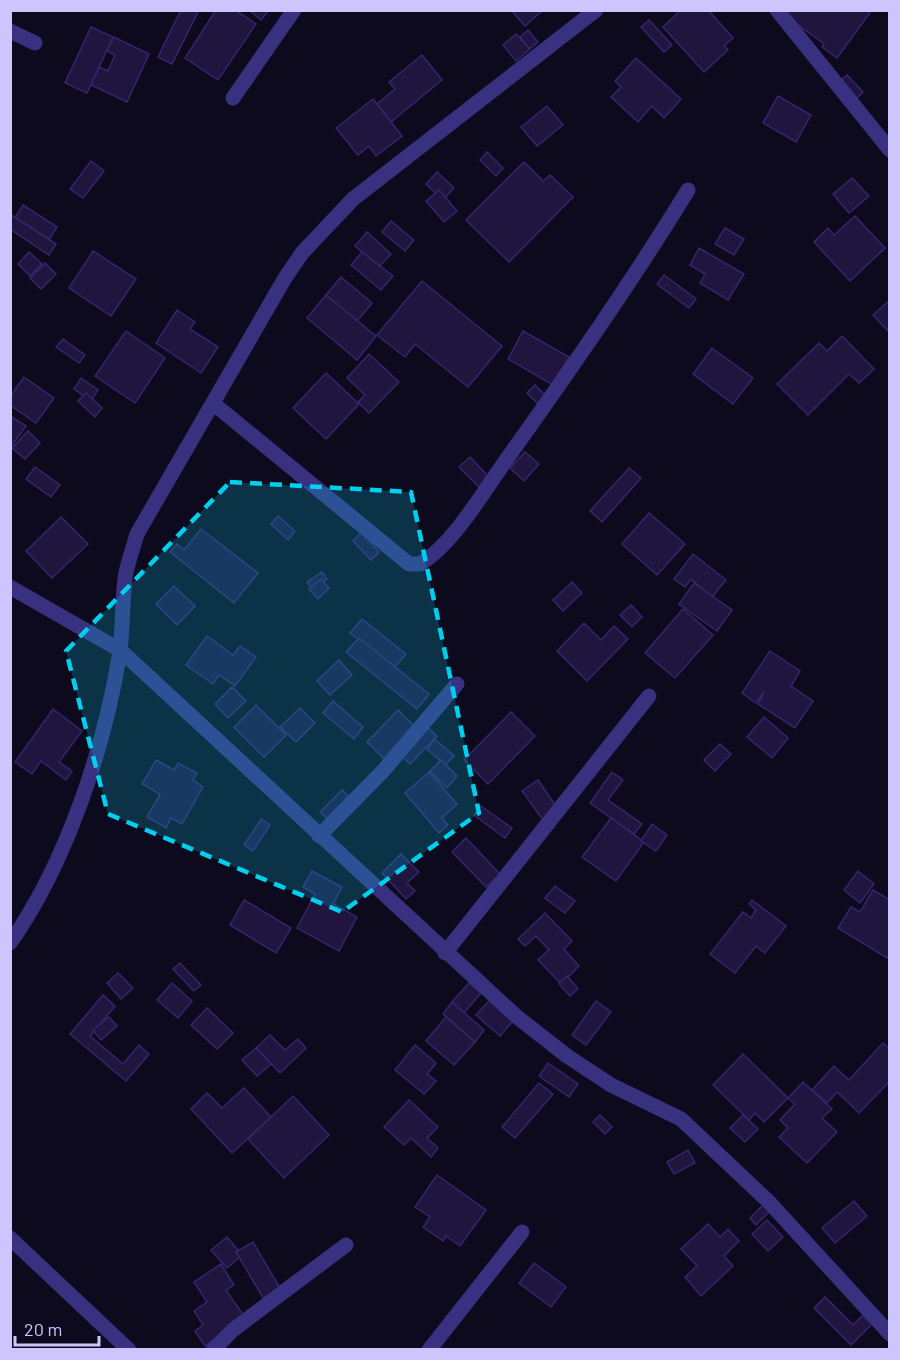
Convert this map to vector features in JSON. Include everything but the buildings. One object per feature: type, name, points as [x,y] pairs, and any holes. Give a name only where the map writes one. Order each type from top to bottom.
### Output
[{"type":"street","points":[[233,98],[294,10]]},
{"type":"street","points":[[10,944],[50,880],[78,806],[110,702],[120,650],[125,576],[137,534],[285,278],[302,253],[353,199],[596,10]]},
{"type":"street","points":[[777,10],[887,140]]},
{"type":"street","points":[[10,31],[35,43]]},
{"type":"street","points":[[214,404],[409,564],[420,564],[451,536],[494,477],[630,283],[688,190]]},
{"type":"street","points":[[10,587],[120,650],[445,953],[516,1016],[567,1056],[611,1085],[681,1119],[769,1202],[890,1334]]},
{"type":"street","points":[[319,836],[383,771],[457,684]]},
{"type":"street","points":[[445,953],[648,696]]},
{"type":"street","points":[[429,1350],[522,1232]]},
{"type":"street","points":[[10,1238],[129,1350]]},
{"type":"street","points":[[213,1350],[233,1330],[346,1245]]},
{"type":"street","points":[[103,1350],[113,1337]]},
{"type":"highlighted area","points":[[230,482],[411,492],[479,813],[342,912],[108,814],[66,651]]}]
